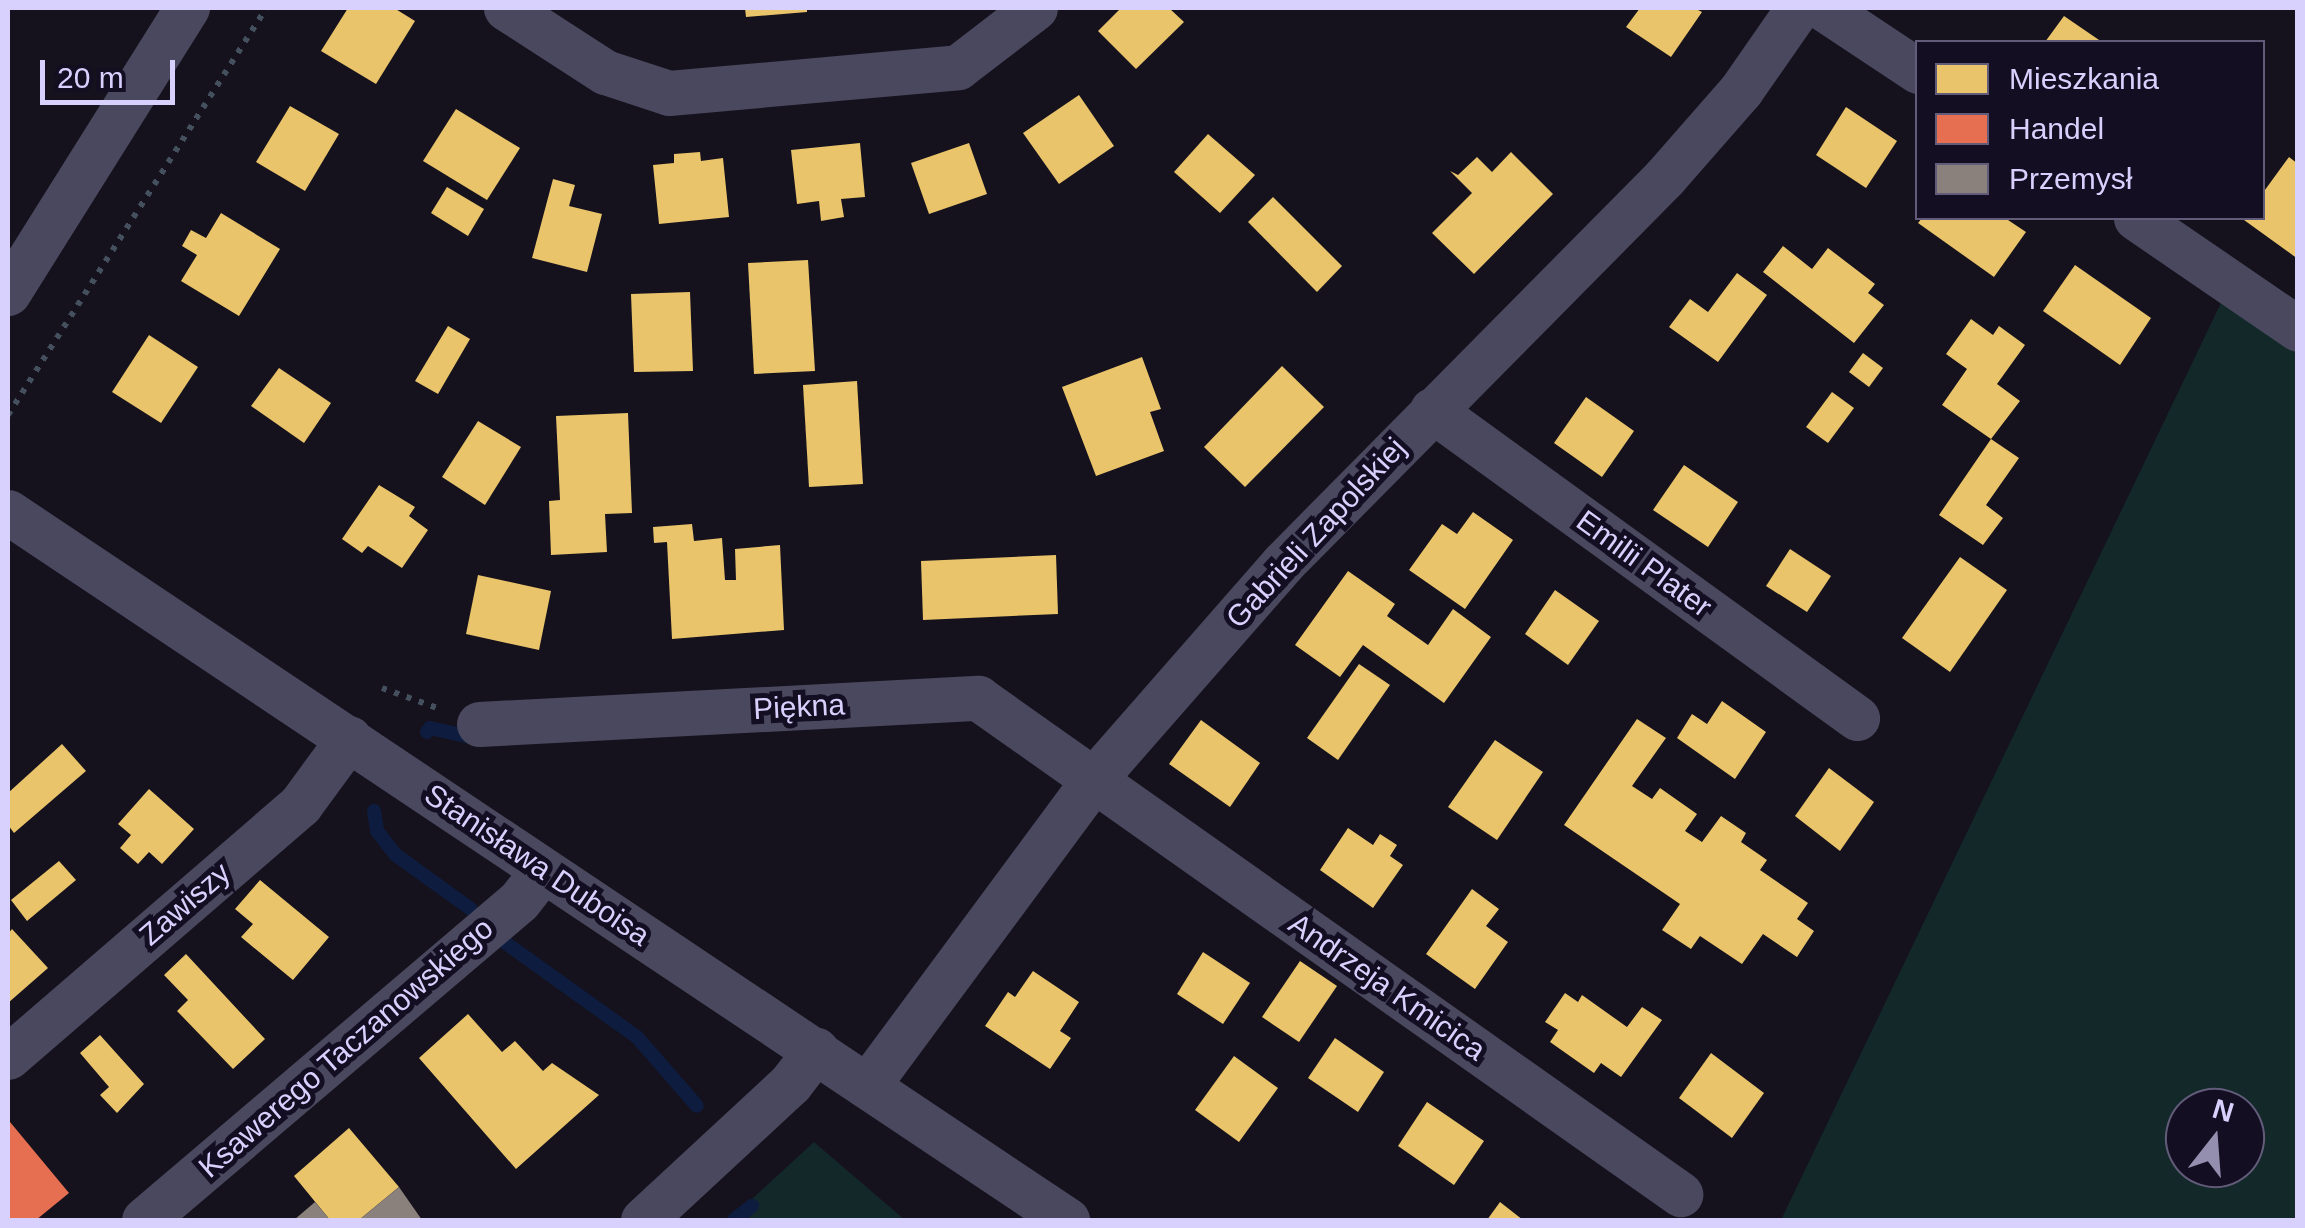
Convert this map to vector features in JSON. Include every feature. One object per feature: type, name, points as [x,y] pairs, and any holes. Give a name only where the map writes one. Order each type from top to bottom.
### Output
[{"type":"street","points":[[8,292],[187,8]]},
{"type":"street","points":[[506,8],[606,72],[668,93],[958,68],[1035,8]]},
{"type":"street","name":"Gabrieli Zapolskiej","points":[[867,1086],[1094,779],[1284,563],[1664,178],[1741,90],[1798,8]]},
{"type":"street","points":[[1824,8],[1915,69]]},
{"type":"street","points":[[2139,220],[2298,328]]},
{"type":"street","name":"Emilii Plater","points":[[1432,410],[1857,718]]},
{"type":"street","name":"Stanisława Duboisa","points":[[8,512],[1066,1220]]},
{"type":"street","name":"Piękna","points":[[478,724],[978,698],[1094,779]]},
{"type":"street","name":"Zawiszy","points":[[8,1057],[300,806],[349,738]]},
{"type":"street","name":"Andrzeja Kmicica","points":[[1094,779],[1680,1194]]},
{"type":"street","name":"Ksawerego Taczanowskiego","points":[[144,1220],[519,901],[543,870]]},
{"type":"street","points":[[644,1220],[790,1084],[816,1050]]},
{"type":"path","points":[[8,415],[266,8]]},
{"type":"path","points":[[382,688],[478,724]]},
{"type":"green space","points":[[2231,282],[2297,331],[2297,1220],[1781,1220]]},
{"type":"green space","points":[[814,1142],[905,1220],[729,1220]]},
{"type":"building: Mieszkania","points":[[348,8],[394,8],[415,21],[376,84],[321,51]]},
{"type":"building: Mieszkania","points":[[745,8],[807,8],[807,12],[746,17]]},
{"type":"building: Mieszkania","points":[[1121,8],[1169,8],[1184,22],[1136,69],[1098,31]]},
{"type":"building: Mieszkania","points":[[1640,8],[1694,8],[1702,12],[1671,57],[1626,27]]},
{"type":"building: Mieszkania","points":[[2064,16],[2099,40],[2046,40]]},
{"type":"building: Mieszkania","points":[[1079,95],[1114,146],[1059,184],[1023,133]]},
{"type":"building: Mieszkania","points":[[290,106],[339,134],[305,191],[256,162]]},
{"type":"building: Mieszkania","points":[[1846,107],[1897,141],[1866,188],[1816,155]]},
{"type":"building: Mieszkania","points":[[456,109],[520,148],[487,200],[423,161]]},
{"type":"building: Mieszkania","points":[[1208,134],[1255,175],[1220,213],[1174,172]]},
{"type":"building: Mieszkania","points":[[860,143],[865,197],[841,199],[844,217],[821,221],[819,201],[797,204],[791,150]]},
{"type":"building: Mieszkania","points":[[969,143],[987,194],[929,214],[911,163]]},
{"type":"building: Mieszkania","points":[[700,152],[701,161],[723,158],[729,217],[659,224],[653,165],[674,163],[674,154]]},
{"type":"building: Mieszkania","points":[[1511,152],[1553,194],[1474,274],[1432,233],[1472,193],[1450,171],[1458,175],[1477,157],[1492,172]]},
{"type":"building: Mieszkania","points":[[2289,157],[2298,164],[2298,259],[2244,220],[2265,220],[2265,190]]},
{"type":"building: Mieszkania","points":[[553,179],[575,185],[569,206],[602,214],[587,272],[532,258]]},
{"type":"building: Mieszkania","points":[[447,187],[484,209],[468,236],[431,213]]},
{"type":"building: Mieszkania","points":[[1273,197],[1342,266],[1317,292],[1248,222]]},
{"type":"building: Mieszkania","points":[[221,213],[280,249],[239,316],[181,281],[197,255],[182,246],[191,230],[206,238]]},
{"type":"building: Mieszkania","points":[[2008,220],[2026,232],[1994,277],[1918,223]]},
{"type":"building: Mieszkania","points":[[1783,246],[1812,269],[1828,248],[1875,284],[1868,293],[1884,305],[1854,343],[1763,272]]},
{"type":"building: Mieszkania","points":[[808,260],[815,371],[754,374],[748,263]]},
{"type":"building: Mieszkania","points":[[2075,265],[2151,318],[2120,365],[2043,311]]},
{"type":"building: Mieszkania","points":[[1737,273],[1767,295],[1718,362],[1669,327],[1690,299],[1708,312]]},
{"type":"building: Mieszkania","points":[[690,292],[693,371],[634,372],[631,294]]},
{"type":"building: Mieszkania","points":[[1971,319],[1993,335],[1999,326],[2025,345],[1997,384],[2020,401],[1991,439],[1942,405],[1967,369],[1946,354]]},
{"type":"building: Mieszkania","points":[[448,326],[470,339],[438,394],[415,381]]},
{"type":"building: Mieszkania","points":[[149,335],[198,367],[161,423],[112,392]]},
{"type":"building: Mieszkania","points":[[1863,353],[1883,368],[1869,387],[1849,372]]},
{"type":"building: Mieszkania","points":[[1142,357],[1161,409],[1150,412],[1164,451],[1096,476],[1062,387]]},
{"type":"building: Mieszkania","points":[[1282,366],[1324,407],[1245,487],[1204,447]]},
{"type":"building: Mieszkania","points":[[279,368],[331,403],[304,443],[251,406]]},
{"type":"building: Mieszkania","points":[[857,381],[863,484],[809,487],[803,385]]},
{"type":"building: Mieszkania","points":[[1832,392],[1854,408],[1828,443],[1806,427]]},
{"type":"building: Mieszkania","points":[[1586,397],[1634,431],[1602,477],[1554,443]]},
{"type":"building: Mieszkania","points":[[628,413],[632,513],[605,514],[607,552],[551,555],[549,501],[560,500],[556,416]]},
{"type":"building: Mieszkania","points":[[478,421],[521,447],[485,505],[442,477]]},
{"type":"building: Mieszkania","points":[[1991,439],[2019,458],[1986,505],[2003,518],[1983,545],[1939,515]]},
{"type":"building: Mieszkania","points":[[1684,465],[1738,502],[1708,547],[1653,510]]},
{"type":"building: Mieszkania","points":[[379,485],[415,507],[409,516],[428,530],[402,568],[368,546],[362,553],[342,539]]},
{"type":"building: Mieszkania","points":[[1473,512],[1513,540],[1465,609],[1409,570],[1442,524],[1457,534]]},
{"type":"building: Mieszkania","points":[[692,524],[694,541],[722,538],[725,580],[736,580],[735,549],[780,545],[784,630],[672,639],[667,542],[654,543],[653,527]]},
{"type":"building: Mieszkania","points":[[1790,549],[1831,576],[1807,612],[1766,586]]},
{"type":"building: Mieszkania","points":[[1056,555],[1058,614],[923,620],[921,561]]},
{"type":"building: Mieszkania","points":[[1960,557],[2007,590],[1950,672],[1902,638]]},
{"type":"building: Mieszkania","points":[[1348,571],[1395,604],[1387,616],[1428,645],[1453,609],[1491,637],[1444,703],[1363,645],[1340,677],[1295,645]]},
{"type":"building: Mieszkania","points":[[478,575],[551,591],[539,650],[466,634]]},
{"type":"building: Mieszkania","points":[[1555,590],[1599,621],[1568,665],[1525,634]]},
{"type":"building: Mieszkania","points":[[1359,664],[1390,685],[1338,760],[1307,738]]},
{"type":"building: Mieszkania","points":[[1722,701],[1766,732],[1735,779],[1677,738],[1692,714],[1707,724]]},
{"type":"building: Mieszkania","points":[[1637,719],[1666,738],[1632,786],[1652,799],[1660,788],[1697,814],[1685,831],[1702,842],[1721,816],[1746,833],[1741,842],[1767,860],[1760,870],[1808,903],[1797,919],[1814,931],[1797,957],[1763,934],[1742,964],[1700,936],[1691,949],[1662,930],[1680,904],[1564,825]]},
{"type":"building: Mieszkania","points":[[1201,720],[1260,763],[1230,807],[1169,764]]},
{"type":"building: Mieszkania","points":[[1495,740],[1543,772],[1497,840],[1448,807]]},
{"type":"building: Mieszkania","points":[[62,744],[86,771],[14,833],[8,825],[8,793]]},
{"type":"building: Mieszkania","points":[[1829,768],[1874,802],[1840,851],[1795,816]]},
{"type":"building: Mieszkania","points":[[149,789],[194,829],[162,864],[149,852],[138,864],[120,848],[131,835],[118,824]]},
{"type":"building: Mieszkania","points":[[1348,828],[1373,845],[1380,834],[1397,845],[1390,856],[1403,865],[1373,908],[1320,870]]},
{"type":"building: Mieszkania","points":[[59,861],[76,880],[27,921],[11,900]]},
{"type":"building: Mieszkania","points":[[260,880],[329,937],[293,980],[241,937],[253,924],[235,909]]},
{"type":"building: Mieszkania","points":[[1472,889],[1499,909],[1486,926],[1508,942],[1475,989],[1426,954]]},
{"type":"building: Mieszkania","points":[[12,929],[48,968],[8,1003],[8,934]]},
{"type":"building: Mieszkania","points":[[1203,952],[1250,983],[1223,1024],[1177,994]]},
{"type":"building: Mieszkania","points":[[186,954],[265,1039],[233,1069],[177,1011],[188,1000],[164,975]]},
{"type":"building: Mieszkania","points":[[1300,961],[1337,986],[1299,1042],[1262,1017]]},
{"type":"building: Mieszkania","points":[[1033,971],[1079,1002],[1060,1031],[1071,1038],[1050,1069],[985,1026],[1008,992],[1015,997]]},
{"type":"building: Mieszkania","points":[[1565,993],[1578,1002],[1582,995],[1627,1027],[1642,1007],[1662,1020],[1621,1077],[1601,1063],[1594,1073],[1550,1042],[1558,1030],[1545,1022]]},
{"type":"building: Mieszkania","points":[[468,1014],[502,1052],[515,1041],[543,1071],[552,1063],[599,1095],[516,1169],[419,1058]]},
{"type":"building: Mieszkania","points":[[100,1035],[144,1084],[117,1113],[100,1095],[109,1087],[80,1053]]},
{"type":"building: Mieszkania","points":[[1335,1038],[1384,1072],[1358,1112],[1308,1078]]},
{"type":"building: Mieszkania","points":[[1711,1053],[1764,1093],[1732,1138],[1679,1098]]},
{"type":"building: Mieszkania","points":[[1234,1056],[1278,1088],[1239,1142],[1195,1110]]},
{"type":"building: Mieszkania","points":[[1427,1102],[1484,1141],[1454,1185],[1398,1146]]},
{"type":"building: Mieszkania","points":[[349,1128],[399,1187],[359,1220],[330,1220],[294,1176]]},
{"type":"building: Mieszkania","points":[[1500,1202],[1523,1220],[1487,1220]]},
{"type":"building: Handel","points":[[10,1122],[69,1193],[36,1220],[11,1220],[8,1216]]},
{"type":"building: Przemysł","points":[[399,1187],[422,1220],[359,1220]]},
{"type":"building: Przemysł","points":[[315,1202],[330,1220],[294,1220]]},
{"type":"waterway","points":[[427,732],[430,728],[470,737]]},
{"type":"waterway","points":[[374,811],[377,831],[396,855],[471,909]]},
{"type":"waterway","points":[[507,944],[637,1037],[697,1106]]},
{"type":"waterway","points":[[734,1220],[752,1206]]}]
